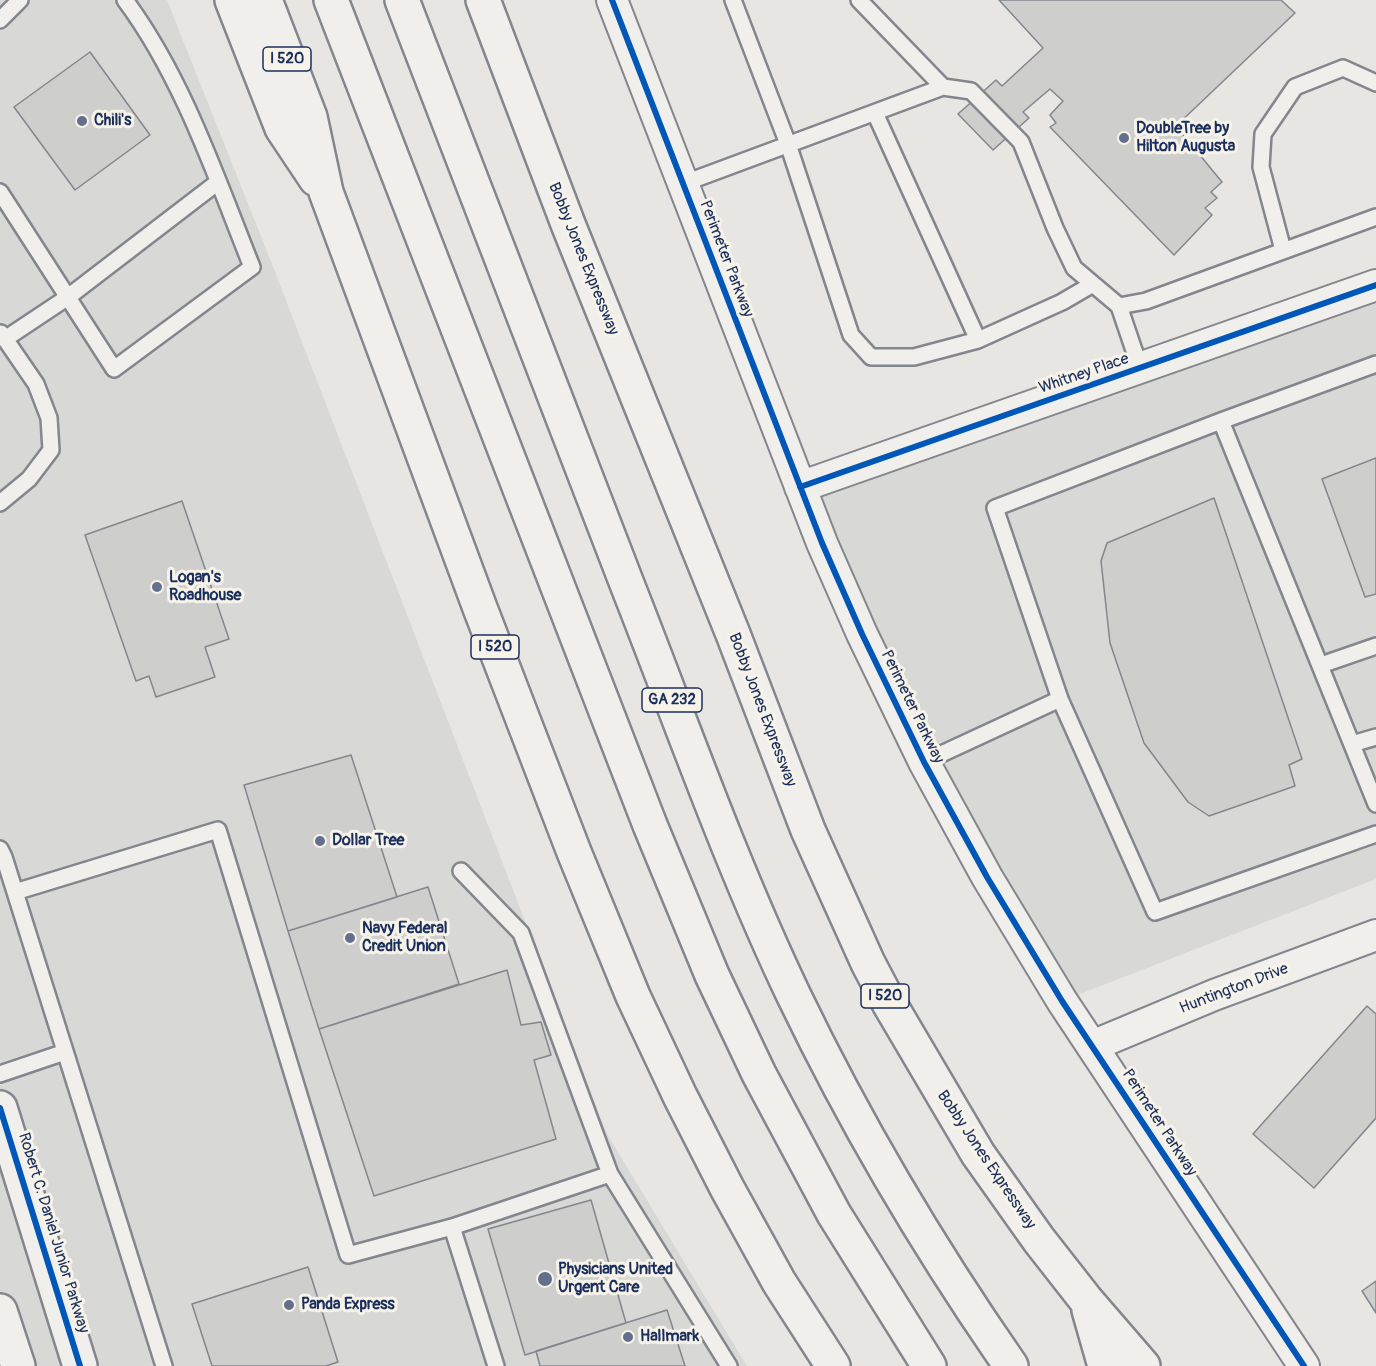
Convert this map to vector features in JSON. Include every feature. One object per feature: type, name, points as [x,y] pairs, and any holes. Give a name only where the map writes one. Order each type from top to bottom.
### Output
[{"type":"main road","points":[[232,0],[282,128],[326,192]]},
{"type":"main road","name":"I 520","points":[[265,0],[310,117],[326,192],[484,619],[574,852],[633,996],[727,1188],[779,1282],[833,1366]]},
{"type":"main road","points":[[331,0],[650,825],[712,975],[759,1074],[834,1214],[928,1366]]},
{"type":"main road","name":"GA 232","points":[[402,0],[750,897],[841,1091],[893,1184],[949,1275],[1011,1366]]},
{"type":"main road","name":"Bobby Jones Expressway","points":[[483,0],[568,224],[733,634],[808,830],[843,909],[889,1003],[978,1154],[1039,1240],[1086,1300],[1143,1366]]},
{"type":"main road","name":"Robert C. Daniel Junior Parkway","points":[[0,1108],[80,1366]]},
{"type":"main road","points":[[1086,1300],[1105,1366]]},
{"type":"main road","points":[[0,1311],[18,1366]]},
{"type":"street","name":"Perimeter Parkway","points":[[612,0],[822,543],[862,634],[924,762],[987,877],[1062,1002],[1304,1366]]},
{"type":"street","name":"Whitney Place","points":[[800,487],[1376,285]]},
{"type":"street","name":"Huntington Drive","points":[[1092,1046],[1214,995],[1376,935]]},
{"type":"lane","points":[[0,20],[20,0]]},
{"type":"lane","points":[[0,192],[114,369],[252,267],[193,121],[145,26],[125,0]]},
{"type":"lane","points":[[733,0],[788,144],[851,335],[871,357],[914,357],[978,340],[1062,302],[1093,284]]},
{"type":"lane","points":[[859,0],[943,87]]},
{"type":"lane","points":[[1283,250],[1261,167],[1263,134],[1295,87],[1343,68],[1376,82]]},
{"type":"lane","points":[[682,184],[943,87],[971,91],[1021,142],[1055,228],[1074,268],[1119,306],[1140,368]]},
{"type":"lane","points":[[875,113],[978,340]]},
{"type":"lane","points":[[0,503],[29,479],[51,450],[49,418],[36,384],[3,336],[68,297],[218,182]]},
{"type":"lane","points":[[1119,306],[1146,301],[1376,217]]},
{"type":"lane","points":[[1376,364],[995,508],[1060,699],[1155,912],[1376,834]]},
{"type":"lane","points":[[1221,421],[1376,804]]},
{"type":"lane","points":[[1321,665],[1376,646]]},
{"type":"lane","points":[[924,762],[1060,699]]},
{"type":"lane","points":[[1352,744],[1376,737]]},
{"type":"lane","points":[[15,892],[218,830],[348,1255],[452,1227],[610,1174]]},
{"type":"lane","points":[[0,849],[164,1366]]},
{"type":"lane","points":[[461,870],[521,933],[610,1174],[729,1366]]},
{"type":"lane","points":[[0,1074],[65,1052]]},
{"type":"lane","points":[[452,1227],[496,1366]]},
{"type":"shaded area","points":[[0,0],[167,0],[272,264],[607,1134],[747,1366],[0,1366]]},
{"type":"shaded area","points":[[1376,285],[1376,879],[1062,1001],[800,487]]},
{"type":"building","name":"DoubleTree by Hilton Augusta","points":[[999,0],[1281,0],[1295,13],[1176,126],[1222,182],[1211,192],[1217,198],[1205,208],[1212,215],[1174,255],[1050,127],[1056,123],[1050,115],[1063,101],[1050,89],[1023,112],[1029,118],[993,150],[958,114],[996,80],[1002,86],[1043,48]]},
{"type":"building","name":"Chili's","points":[[90,52],[150,135],[75,190],[14,107]]},
{"type":"building","points":[[1376,458],[1376,594],[1365,597],[1322,479]]},
{"type":"building","points":[[1214,498],[1302,759],[1289,765],[1295,786],[1209,816],[1188,802],[1144,743],[1110,643],[1101,561],[1107,543]]},
{"type":"building","name":"Logan's Roadhouse","points":[[182,501],[229,639],[205,647],[215,677],[156,697],[149,676],[136,681],[85,535]]},
{"type":"building","name":"Dollar Tree","points":[[351,755],[397,897],[288,931],[244,785]]},
{"type":"building","points":[[428,887],[459,984],[319,1029],[288,931]]},
{"type":"building","points":[[507,970],[521,1025],[541,1022],[551,1055],[534,1060],[556,1139],[374,1196],[319,1029]]},
{"type":"building","points":[[1367,1006],[1376,1014],[1376,1118],[1314,1188],[1253,1134]]},
{"type":"building","points":[[591,1200],[626,1323],[525,1355],[488,1229]]},
{"type":"building","points":[[308,1267],[338,1362],[326,1366],[212,1366],[192,1304]]},
{"type":"building","points":[[1376,1281],[1376,1313],[1362,1291]]},
{"type":"building","name":"Hallmark","points":[[667,1310],[685,1366],[540,1366],[536,1351]]},
{"type":"cycle path","points":[[612,0],[822,543],[862,634],[924,762],[987,877],[1062,1001],[1304,1366]]},
{"type":"cycle path","points":[[800,487],[1376,285]]},
{"type":"cycle path","points":[[0,1108],[80,1366]]},
{"type":"place","name":"Chili's","points":[[82,121]]},
{"type":"place","name":"DoubleTree by Hilton Augusta","points":[[1124,138]]},
{"type":"place","name":"Logan's Roadhouse","points":[[157,587]]},
{"type":"place","name":"Dollar Tree","points":[[320,841]]},
{"type":"place","name":"Navy Federal Credit Union","points":[[350,938]]},
{"type":"place","name":"Physicians United Urgent Care","points":[[545,1279]]},
{"type":"place","name":"Panda Express","points":[[289,1305]]},
{"type":"place","name":"Hallmark","points":[[628,1337]]}]
